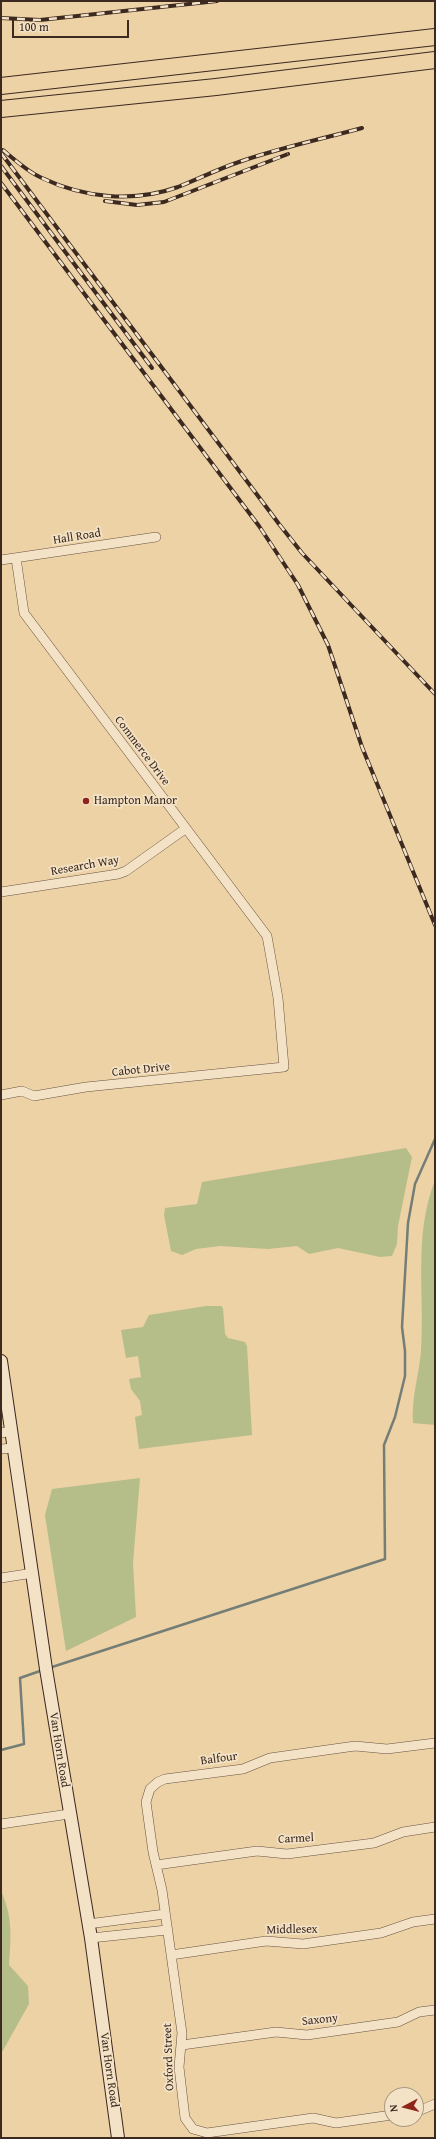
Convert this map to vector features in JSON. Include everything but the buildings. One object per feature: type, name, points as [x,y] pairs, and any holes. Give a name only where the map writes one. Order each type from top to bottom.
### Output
[{"type":"highway","points":[[1,86],[435,37]]},
{"type":"highway","points":[[1,109],[216,87],[435,60]]},
{"type":"main road","name":"Van Horn Road","points":[[1,1361],[6,1432],[14,1448],[69,1814],[91,1938],[118,2138]]},
{"type":"street","name":"Hall Road","points":[[1,560],[156,537]]},
{"type":"street","name":"Commerce Drive","points":[[16,558],[24,613],[185,829],[268,936],[278,998],[284,1067]]},
{"type":"street","name":"Research Way","points":[[1,892],[118,874],[126,871],[185,829]]},
{"type":"street","name":"Cabot Drive","points":[[1,1094],[22,1091],[34,1096],[86,1088],[284,1067]]},
{"type":"street","points":[[1,1449],[14,1448]]},
{"type":"street","points":[[1,1578],[33,1574]]},
{"type":"street","name":"Balfour","points":[[167,1930],[146,1802],[150,1790],[158,1782],[243,1769],[262,1760],[278,1757],[355,1746],[387,1750],[435,1743]]},
{"type":"street","points":[[1,1824],[69,1814]]},
{"type":"street","name":"Carmel","points":[[156,1865],[257,1851],[288,1854],[374,1843],[403,1832],[435,1827]]},
{"type":"street","points":[[88,1924],[165,1914]]},
{"type":"street","name":"Middlesex","points":[[171,1954],[266,1941],[303,1944],[381,1933],[413,1922],[435,1919]]},
{"type":"street","points":[[91,1938],[167,1930]]},
{"type":"street","name":"Oxford Street","points":[[167,1930],[182,2032],[179,2067],[185,2118],[189,2126],[197,2131],[207,2133],[313,2118],[336,2122],[384,2116]]},
{"type":"street","name":"Saxony","points":[[182,2045],[276,2032],[307,2035],[398,2022],[419,2012],[435,2010]]},
{"type":"street","points":[[424,2109],[435,2104]]},
{"type":"green space","points":[[406,1148],[412,1157],[398,1226],[397,1244],[392,1256],[380,1257],[338,1248],[309,1254],[297,1246],[268,1249],[220,1246],[196,1249],[182,1255],[171,1251],[164,1215],[165,1208],[197,1204],[202,1182]]},
{"type":"green space","points":[[435,1180],[435,1425],[413,1423],[413,1414],[414,1396],[421,1351],[421,1265],[424,1222],[428,1201]]},
{"type":"green space","points":[[206,1306],[221,1306],[223,1308],[225,1334],[228,1338],[245,1342],[247,1346],[252,1435],[139,1449],[135,1417],[142,1415],[140,1401],[131,1389],[129,1379],[141,1377],[138,1356],[126,1358],[121,1330],[143,1327],[149,1315]]},
{"type":"green space","points":[[140,1478],[133,1563],[136,1617],[66,1651],[45,1515],[52,1489]]},
{"type":"green space","points":[[1,1891],[8,1910],[11,1937],[9,1965],[28,1986],[29,2004],[1,2054]]},
{"type":"waterway","points":[[49,1668],[385,1559],[384,1445],[395,1417],[405,1376],[405,1351],[402,1327],[408,1223],[415,1184],[435,1139]]},
{"type":"waterway","points":[[1,1750],[24,1744],[20,1678],[40,1671]]},
{"type":"railway","points":[[1,18],[40,20],[217,1]]},
{"type":"railway","points":[[3,150],[22,166],[42,178],[58,185],[92,194],[109,196],[144,195],[178,187],[254,157],[362,128]]},
{"type":"railway","points":[[1,153],[302,553],[435,694]]},
{"type":"railway","points":[[105,201],[137,205],[164,202],[288,154]]},
{"type":"railway","points":[[1,166],[152,368]]},
{"type":"railway","points":[[1,183],[259,526],[298,585],[328,645],[362,747],[435,925]]},
{"type":"place","name":"Hampton Manor","points":[[86,801]]}]
